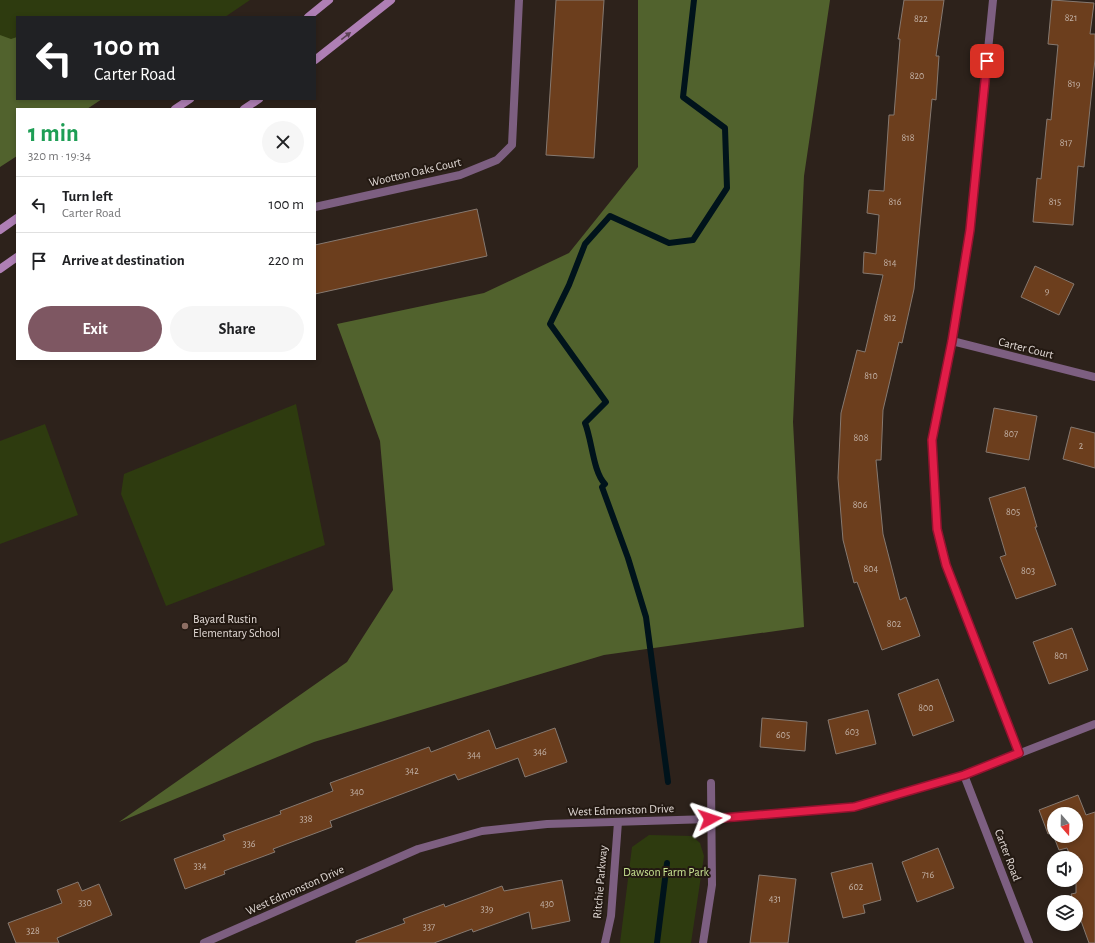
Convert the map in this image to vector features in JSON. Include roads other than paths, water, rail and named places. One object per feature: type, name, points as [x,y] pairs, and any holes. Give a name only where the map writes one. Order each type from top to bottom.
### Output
[{"type":"main road","points":[[309,16],[330,0]]},
{"type":"main road","points":[[316,59],[391,0]]},
{"type":"main road","points":[[176,108],[188,100]]},
{"type":"main road","points":[[246,108],[258,100]]},
{"type":"main road","points":[[0,230],[16,219]]},
{"type":"main road","points":[[0,269],[16,258]]},
{"type":"street","name":"Wootton Oaks Court","points":[[316,207],[460,174],[497,160],[512,145],[519,0]]},
{"type":"street","points":[[993,0],[970,230],[952,341],[932,440],[937,529],[946,565],[1019,753]]},
{"type":"street","name":"Carter Court","points":[[952,341],[1095,378]]},
{"type":"street","name":"West Edmonston Drive","points":[[204,943],[418,849],[482,831],[547,824],[710,819],[854,807],[964,775],[1095,724]]},
{"type":"street","name":"Carter Road","points":[[964,775],[1029,943]]},
{"type":"street","points":[[703,943],[712,885],[710,819],[711,783]]},
{"type":"street","name":"Ritchie Parkway","points":[[605,943],[611,916],[618,822]]},
{"type":"waterway","points":[[668,782],[646,617],[628,558],[602,487],[605,484],[601,479],[595,464],[585,423],[606,402],[550,324],[569,285],[585,244],[610,216],[669,243],[693,240],[727,188],[725,128],[683,97],[694,0]]},
{"type":"waterway","points":[[657,943],[667,863]]},
{"type":"place","name":"Bayard Rustin Elementary School","points":[[185,626]]},
{"type":"park label","name":"Dawson Farm Park","points":[[666,872]]}]
